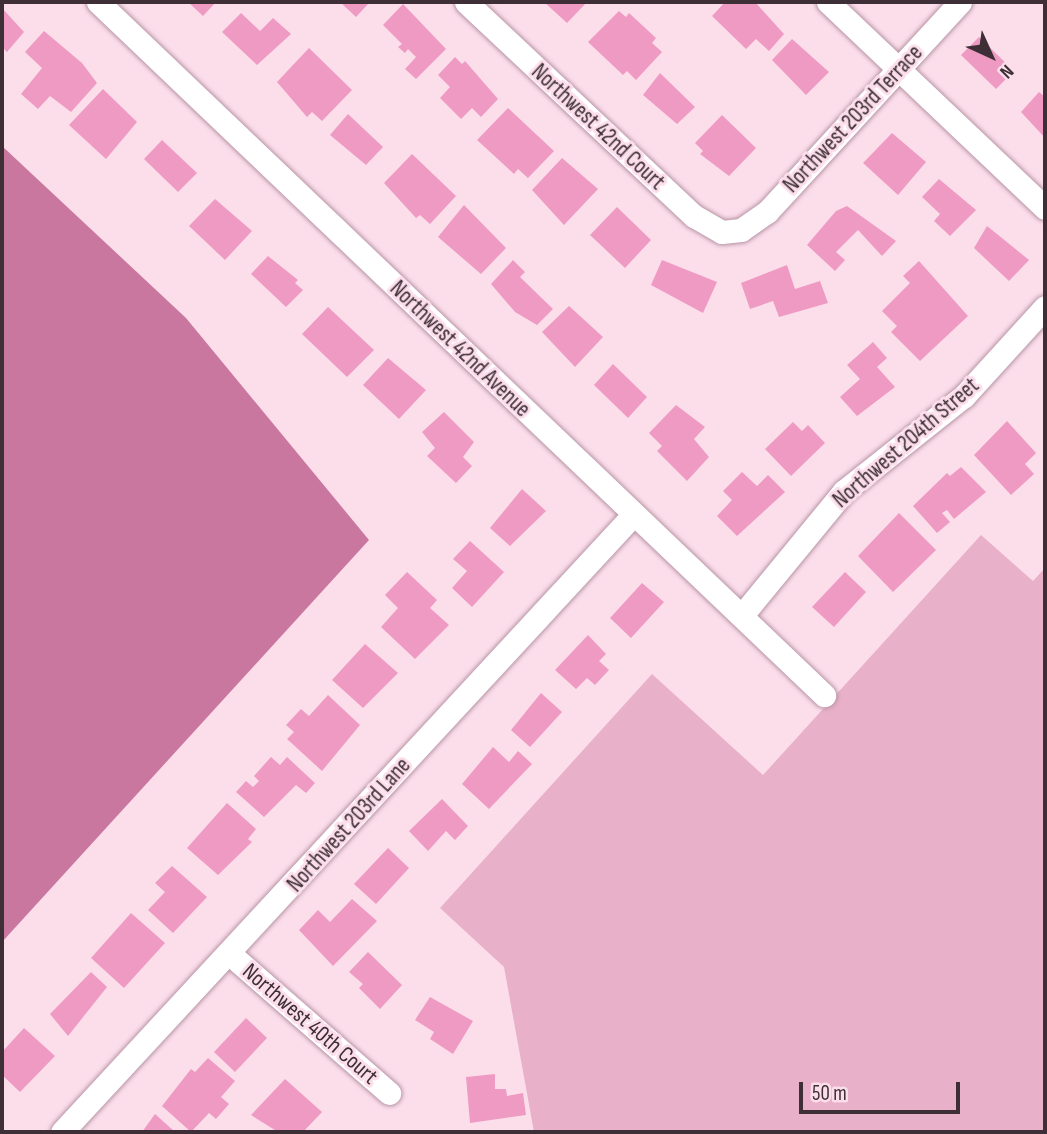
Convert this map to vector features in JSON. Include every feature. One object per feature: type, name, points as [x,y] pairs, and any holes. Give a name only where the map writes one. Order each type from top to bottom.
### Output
[{"type":"street","name":"Northwest 42nd Avenue","points":[[98,2],[632,515],[743,614],[824,695]]},
{"type":"street","name":"Northwest 42nd Court","points":[[466,2],[694,216],[723,232],[741,230]]},
{"type":"street","points":[[828,2],[1045,208]]},
{"type":"street","name":"Northwest 203rd Terrace","points":[[741,230],[767,212],[960,2]]},
{"type":"street","name":"Northwest 204th Street","points":[[743,614],[844,491],[964,396],[1045,307]]},
{"type":"street","name":"Northwest 203rd Lane","points":[[62,1132],[231,955],[632,515]]},
{"type":"street","name":"Northwest 40th Court","points":[[231,955],[389,1093]]},
{"type":"shaded area","points":[[2,146],[186,318],[369,540],[2,942]]},
{"type":"shaded area","points":[[981,535],[1033,581],[1045,568],[1045,1132],[534,1132],[504,967],[440,908],[652,674],[763,775]]},
{"type":"building","points":[[188,2],[216,2],[203,16]]},
{"type":"building","points":[[340,2],[370,2],[356,17]]},
{"type":"building","points":[[544,2],[587,2],[567,23]]},
{"type":"building","points":[[725,2],[755,2],[784,34],[769,51],[756,39],[746,49],[712,16]]},
{"type":"building","points":[[403,4],[446,49],[416,79],[405,69],[416,57],[408,49],[405,53],[398,47],[402,44],[383,25]]},
{"type":"building","points":[[2,8],[24,32],[7,52],[2,47]]},
{"type":"building","points":[[619,11],[626,17],[629,13],[656,38],[652,43],[662,52],[636,80],[627,71],[623,75],[588,42]]},
{"type":"building","points":[[241,13],[260,31],[273,18],[291,34],[257,65],[222,32]]},
{"type":"building","points":[[44,31],[82,63],[97,83],[71,112],[50,96],[38,109],[21,94],[42,68],[25,52]]},
{"type":"building","points":[[979,37],[1014,71],[996,89],[961,55]]},
{"type":"building","points":[[792,39],[829,72],[806,95],[772,60]]},
{"type":"building","points":[[309,48],[352,90],[322,121],[312,112],[307,117],[277,82]]},
{"type":"building","points":[[455,57],[462,64],[465,61],[498,99],[481,117],[472,108],[461,119],[440,98],[450,87],[438,75]]},
{"type":"building","points":[[660,73],[695,107],[677,124],[643,95]]},
{"type":"building","points":[[103,89],[137,122],[106,159],[69,125]]},
{"type":"building","points":[[1039,92],[1045,97],[1045,138],[1021,112]]},
{"type":"building","points":[[508,108],[554,151],[528,178],[518,169],[514,174],[477,140]]},
{"type":"building","points":[[348,114],[383,147],[366,165],[330,135]]},
{"type":"building","points":[[722,115],[756,148],[729,176],[700,154],[703,151],[695,143]]},
{"type":"building","points":[[892,133],[926,162],[898,195],[863,163]]},
{"type":"building","points":[[162,140],[197,173],[178,192],[144,159]]},
{"type":"building","points":[[412,154],[456,196],[430,224],[420,215],[416,218],[384,183]]},
{"type":"building","points":[[562,158],[598,189],[564,225],[532,190]]},
{"type":"building","points":[[939,179],[976,210],[950,236],[934,221],[940,214],[922,197]]},
{"type":"building","points":[[215,199],[252,231],[225,260],[189,226]]},
{"type":"building","points":[[464,205],[506,248],[481,274],[438,237]]},
{"type":"building","points":[[847,206],[896,241],[882,256],[858,230],[836,252],[845,260],[835,271],[807,245],[836,211]]},
{"type":"building","points":[[617,207],[651,240],[625,268],[590,235]]},
{"type":"building","points":[[987,226],[1029,260],[1009,281],[974,248]]},
{"type":"building","points":[[268,256],[298,280],[295,283],[303,290],[286,307],[251,274]]},
{"type":"building","points":[[513,260],[525,272],[520,277],[553,309],[537,325],[515,312],[491,284]]},
{"type":"building","points":[[662,260],[717,282],[703,313],[651,285]]},
{"type":"building","points":[[919,261],[968,316],[920,361],[891,332],[897,326],[882,311],[910,283],[903,276]]},
{"type":"building","points":[[787,265],[795,289],[820,281],[828,303],[779,317],[773,301],[750,309],[741,283]]},
{"type":"building","points":[[569,306],[603,337],[575,367],[542,332]]},
{"type":"building","points":[[328,307],[374,350],[347,377],[302,334]]},
{"type":"building","points":[[873,342],[887,358],[877,367],[895,387],[857,416],[840,397],[860,379],[847,365]]},
{"type":"building","points":[[388,358],[426,390],[399,419],[363,385]]},
{"type":"building","points":[[613,364],[647,397],[628,418],[594,385]]},
{"type":"building","points":[[676,405],[705,427],[694,439],[709,457],[687,481],[657,451],[662,446],[649,433]]},
{"type":"building","points":[[444,412],[474,442],[463,457],[472,466],[456,483],[427,456],[435,448],[422,432]]},
{"type":"building","points":[[1007,421],[1036,453],[1025,464],[1034,474],[1011,495],[974,455]]},
{"type":"building","points":[[793,422],[802,431],[808,425],[825,443],[791,476],[765,449]]},
{"type":"building","points":[[961,467],[986,492],[954,519],[947,510],[942,513],[950,522],[937,533],[913,506],[947,473],[950,476]]},
{"type":"building","points":[[742,472],[757,486],[768,475],[785,492],[737,536],[717,516],[732,500],[723,491]]},
{"type":"building","points":[[522,489],[546,511],[510,546],[490,528]]},
{"type":"building","points":[[899,513],[936,550],[893,592],[858,556]]},
{"type":"building","points":[[470,541],[504,572],[472,607],[452,588],[467,571],[453,559]]},
{"type":"building","points":[[407,572],[437,600],[430,608],[449,625],[415,659],[381,627],[398,608],[385,595]]},
{"type":"building","points":[[845,572],[866,592],[834,627],[812,607]]},
{"type":"building","points":[[642,583],[664,602],[631,638],[610,618]]},
{"type":"building","points":[[588,635],[606,654],[599,661],[609,670],[595,685],[587,678],[576,689],[555,670]]},
{"type":"building","points":[[365,644],[398,673],[363,708],[332,680]]},
{"type":"building","points":[[541,693],[562,712],[530,747],[511,730]]},
{"type":"building","points":[[328,695],[360,725],[322,771],[287,739],[294,732],[286,725],[301,709],[309,716]]},
{"type":"building","points":[[493,747],[509,762],[518,751],[532,764],[489,809],[462,784]]},
{"type":"building","points":[[271,757],[280,765],[287,757],[315,783],[306,793],[296,785],[264,817],[236,792],[246,781],[253,787],[259,781],[254,776]]},
{"type":"building","points":[[442,799],[468,826],[455,840],[446,831],[428,851],[409,831]]},
{"type":"building","points":[[227,803],[256,829],[248,839],[252,842],[218,875],[187,848]]},
{"type":"building","points":[[388,848],[409,868],[376,904],[354,884]]},
{"type":"building","points":[[172,866],[207,897],[173,933],[148,910],[165,892],[155,883]]},
{"type":"building","points":[[352,899],[377,921],[333,966],[299,930],[318,910],[330,922]]},
{"type":"building","points":[[131,913],[165,943],[124,988],[91,958]]},
{"type":"building","points":[[368,952],[402,985],[380,1009],[359,988],[363,984],[349,972]]},
{"type":"building","points":[[91,972],[107,987],[68,1036],[50,1014]]},
{"type":"building","points":[[430,997],[473,1021],[453,1054],[430,1039],[434,1032],[415,1020]]},
{"type":"building","points":[[246,1018],[267,1038],[235,1072],[214,1052]]},
{"type":"building","points":[[24,1028],[55,1056],[20,1092],[2,1075],[2,1052]]},
{"type":"building","points":[[208,1058],[235,1081],[221,1097],[229,1104],[216,1119],[209,1113],[191,1132],[162,1106],[191,1069],[195,1072]]},
{"type":"building","points":[[495,1074],[495,1089],[506,1089],[507,1096],[523,1093],[526,1115],[470,1123],[466,1077]]},
{"type":"building","points":[[285,1079],[322,1112],[303,1132],[278,1132],[251,1115]]},
{"type":"building","points":[[155,1114],[175,1132],[142,1132]]}]
